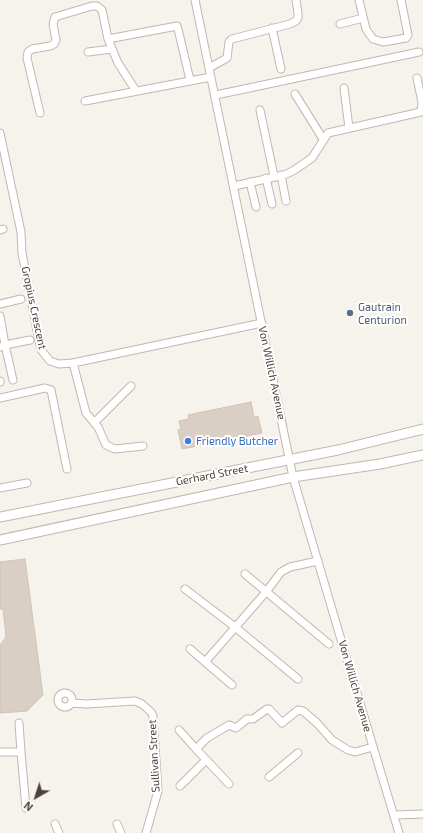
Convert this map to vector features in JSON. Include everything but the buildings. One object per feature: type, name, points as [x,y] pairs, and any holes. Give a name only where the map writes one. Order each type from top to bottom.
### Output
[{"type":"street","name":"Von Willich Avenue","points":[[195,0],[216,95],[294,477],[399,833]]},
{"type":"street","points":[[209,68],[227,58],[229,42],[232,39],[290,24],[296,21],[298,18],[296,0]]},
{"type":"street","points":[[359,0],[366,29],[373,39],[383,42],[406,38],[408,35],[401,0]]},
{"type":"street","points":[[40,113],[27,56],[28,52],[32,49],[50,46],[55,42],[53,24],[55,17],[92,6],[97,6],[103,12],[108,39],[112,49],[120,67],[136,91]]},
{"type":"street","points":[[340,24],[363,18]]},
{"type":"street","points":[[108,39],[174,26],[177,27],[190,80]]},
{"type":"street","points":[[272,28],[281,69]]},
{"type":"street","points":[[88,52],[112,49]]},
{"type":"street","points":[[216,95],[419,52]]},
{"type":"street","points":[[86,100],[211,76]]},
{"type":"street","points":[[234,186],[293,171],[308,161],[315,154],[328,132],[421,112],[422,102],[417,78]]},
{"type":"street","points":[[344,88],[349,128]]},
{"type":"street","points":[[295,94],[323,139]]},
{"type":"street","points":[[260,110],[277,176],[286,201]]},
{"type":"street","name":"Gropius Crescent","points":[[0,133],[21,232],[23,258],[39,341],[46,358],[54,364],[73,363],[262,323]]},
{"type":"street","points":[[266,178],[272,204]]},
{"type":"street","points":[[250,182],[256,207]]},
{"type":"street","points":[[0,304],[21,299]]},
{"type":"street","points":[[0,316],[3,346],[13,380]]},
{"type":"street","points":[[3,346],[30,340]]},
{"type":"street","points":[[73,363],[86,413],[94,423],[106,445],[115,449],[143,446]]},
{"type":"street","points":[[94,423],[131,386]]},
{"type":"street","points":[[0,398],[45,388],[51,390],[67,470]]},
{"type":"street","name":"Gerhard Street","points":[[0,517],[338,450],[423,429]]},
{"type":"street","name":"Gerhard Street","points":[[0,540],[122,512],[294,477],[380,464],[423,455]]},
{"type":"street","points":[[0,488],[27,483]]},
{"type":"street","points":[[205,662],[266,592],[281,572],[287,568],[318,561]]},
{"type":"street","points":[[246,574],[329,644]]},
{"type":"street","points":[[185,589],[235,627],[298,679]]},
{"type":"street","points":[[190,649],[232,685]]},
{"type":"street","name":"Sullivan Street","points":[[72,703],[86,704],[135,700],[151,712],[153,716],[158,791],[146,833]]},
{"type":"street","points":[[196,749],[207,738],[229,725],[236,728],[247,719],[253,719],[267,709],[282,723],[300,709],[307,713],[332,740],[348,750],[355,752],[373,747]]},
{"type":"street","points":[[19,723],[26,808]]},
{"type":"street","points":[[179,730],[229,784]]},
{"type":"street","points":[[0,752],[21,752]]},
{"type":"street","points":[[270,777],[298,753]]},
{"type":"street","points":[[180,786],[206,760]]},
{"type":"street","points":[[394,815],[423,814]]},
{"type":"street","points":[[55,824],[59,833]]},
{"type":"street","points":[[117,824],[121,833]]},
{"type":"place","name":"Gautrain Centurion","points":[[350,313]]},
{"type":"place","name":"Friendly Butcher","points":[[188,441]]}]
